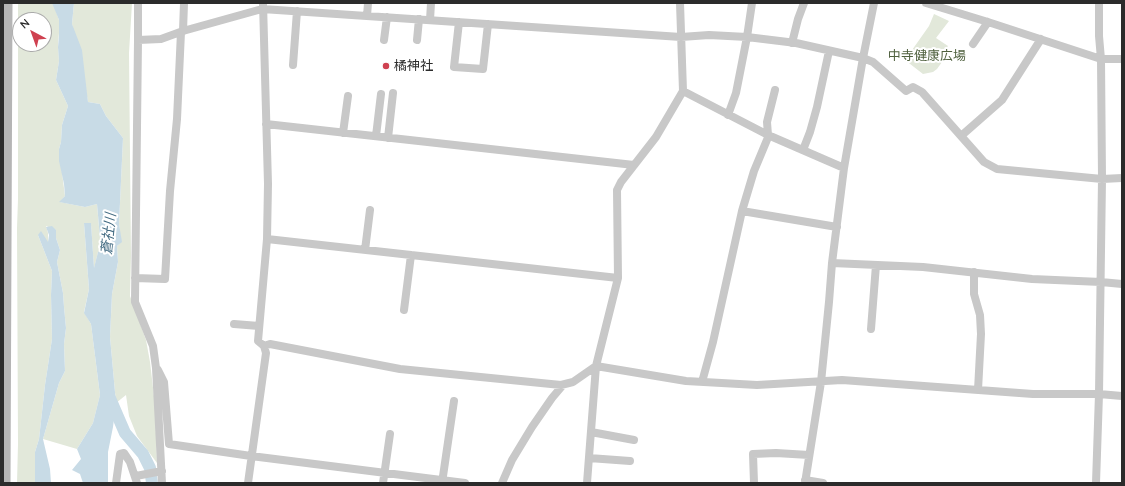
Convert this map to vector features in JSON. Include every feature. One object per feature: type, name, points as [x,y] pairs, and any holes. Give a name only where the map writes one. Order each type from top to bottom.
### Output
[{"type":"street","points":[[5,483],[7,3]]},
{"type":"street","points":[[138,3],[135,302],[153,346],[156,368],[162,483]]},
{"type":"street","points":[[135,278],[165,279],[184,3]]},
{"type":"street","points":[[367,16],[368,3]]},
{"type":"street","points":[[430,20],[431,3]]},
{"type":"street","points":[[586,483],[596,366],[618,278],[617,190],[621,182],[656,137],[683,91],[680,3]]},
{"type":"street","points":[[728,115],[736,93],[752,3]]},
{"type":"street","points":[[792,43],[804,3]]},
{"type":"street","points":[[823,483],[805,482],[821,382],[830,302],[832,263],[844,168],[874,3]]},
{"type":"street","points":[[926,3],[1101,59],[1122,59]]},
{"type":"street","points":[[1096,483],[1099,394],[1102,179],[1099,3]]},
{"type":"street","points":[[138,40],[161,39],[262,6],[296,12],[681,37],[708,35],[747,37],[792,43],[863,58],[873,62],[906,91],[913,87],[922,92],[984,162],[997,169],[1102,179],[1122,178]]},
{"type":"street","points":[[248,483],[266,353],[264,346],[258,341],[267,239],[268,184],[262,6]]},
{"type":"street","points":[[293,64],[296,12]]},
{"type":"street","points":[[384,40],[387,17]]},
{"type":"street","points":[[417,40],[419,20]]},
{"type":"street","points":[[459,22],[454,67],[483,69],[488,24]]},
{"type":"street","points":[[973,44],[988,22]]},
{"type":"street","points":[[961,136],[1002,100],[1041,39]]},
{"type":"street","points":[[803,150],[817,107],[829,51]]},
{"type":"street","points":[[702,382],[742,211],[754,171],[768,135],[767,122],[775,90]]},
{"type":"street","points":[[683,91],[768,135],[844,168]]},
{"type":"street","points":[[388,138],[393,93]]},
{"type":"street","points":[[376,136],[381,94]]},
{"type":"street","points":[[343,133],[348,96]]},
{"type":"street","points":[[266,124],[634,165]]},
{"type":"street","points":[[365,250],[370,210]]},
{"type":"street","points":[[742,211],[837,227]]},
{"type":"street","points":[[267,239],[618,278]]},
{"type":"street","points":[[404,310],[411,255]]},
{"type":"street","points":[[832,263],[923,267],[1032,278],[1122,284]]},
{"type":"street","points":[[870,329],[876,265]]},
{"type":"street","points":[[974,272],[974,294],[980,315],[981,334],[978,390]]},
{"type":"street","points":[[234,324],[259,326]]},
{"type":"street","points":[[264,346],[270,344],[400,369],[563,385],[573,382],[596,366],[686,381],[702,382],[757,385],[842,380],[1033,394],[1099,394],[1122,396]]},
{"type":"street","points":[[156,368],[164,382],[170,444],[251,456],[465,483]]},
{"type":"street","points":[[502,483],[512,460],[552,398],[563,385]]},
{"type":"street","points":[[442,481],[454,401]]},
{"type":"street","points":[[591,432],[634,440]]},
{"type":"street","points":[[383,483],[390,434]]},
{"type":"street","points":[[116,483],[120,454],[124,453],[130,462],[137,480],[161,471]]},
{"type":"street","points":[[754,483],[753,454],[776,453],[809,455]]},
{"type":"street","points":[[588,458],[630,461]]},
{"type":"green space","points":[[18,3],[53,3],[59,20],[59,61],[56,80],[68,106],[62,125],[59,149],[65,196],[60,202],[85,207],[97,204],[101,250],[98,252],[94,269],[91,224],[84,223],[89,289],[84,312],[91,324],[100,395],[93,423],[77,449],[43,439],[59,383],[65,371],[64,344],[66,328],[63,293],[57,262],[60,250],[56,238],[56,230],[46,226],[48,243],[38,235],[52,271],[52,339],[39,439],[35,452],[35,483],[17,483],[18,52],[52,52],[52,12],[18,12]]},
{"type":"green space","points":[[74,3],[132,3],[129,53],[130,296],[146,340],[150,362],[155,405],[157,463],[137,436],[129,416],[126,395],[116,403],[110,337],[112,294],[118,262],[117,246],[121,242],[119,224],[123,138],[106,116],[100,104],[88,102],[72,24]]},
{"type":"green space","name":"中寺健康広場","points":[[934,14],[949,21],[936,38],[948,46],[943,53],[944,57],[942,62],[937,69],[933,72],[923,74],[905,60],[929,26]]},
{"type":"water","name":"蒼社川","points":[[52,3],[74,3],[72,24],[82,50],[88,102],[100,104],[106,116],[123,138],[119,224],[122,242],[117,246],[118,262],[112,294],[110,337],[116,403],[108,452],[108,483],[83,483],[80,474],[72,470],[81,459],[77,449],[93,423],[100,395],[91,324],[84,313],[89,289],[84,223],[91,223],[94,268],[98,252],[101,249],[97,204],[85,207],[59,202],[65,196],[59,161],[59,149],[62,125],[68,106],[56,80],[59,61],[59,20]]},
{"type":"water","points":[[52,226],[56,230],[56,238],[60,250],[57,262],[63,293],[66,328],[64,344],[65,371],[59,383],[43,439],[50,469],[51,483],[35,483],[35,452],[39,439],[52,339],[52,271],[38,235],[41,231],[48,242],[49,235],[46,227]]},
{"type":"waterway","points":[[109,396],[125,433],[143,454],[150,468],[152,483]]},
{"type":"place","name":"橘神社","points":[[386,66]]}]
